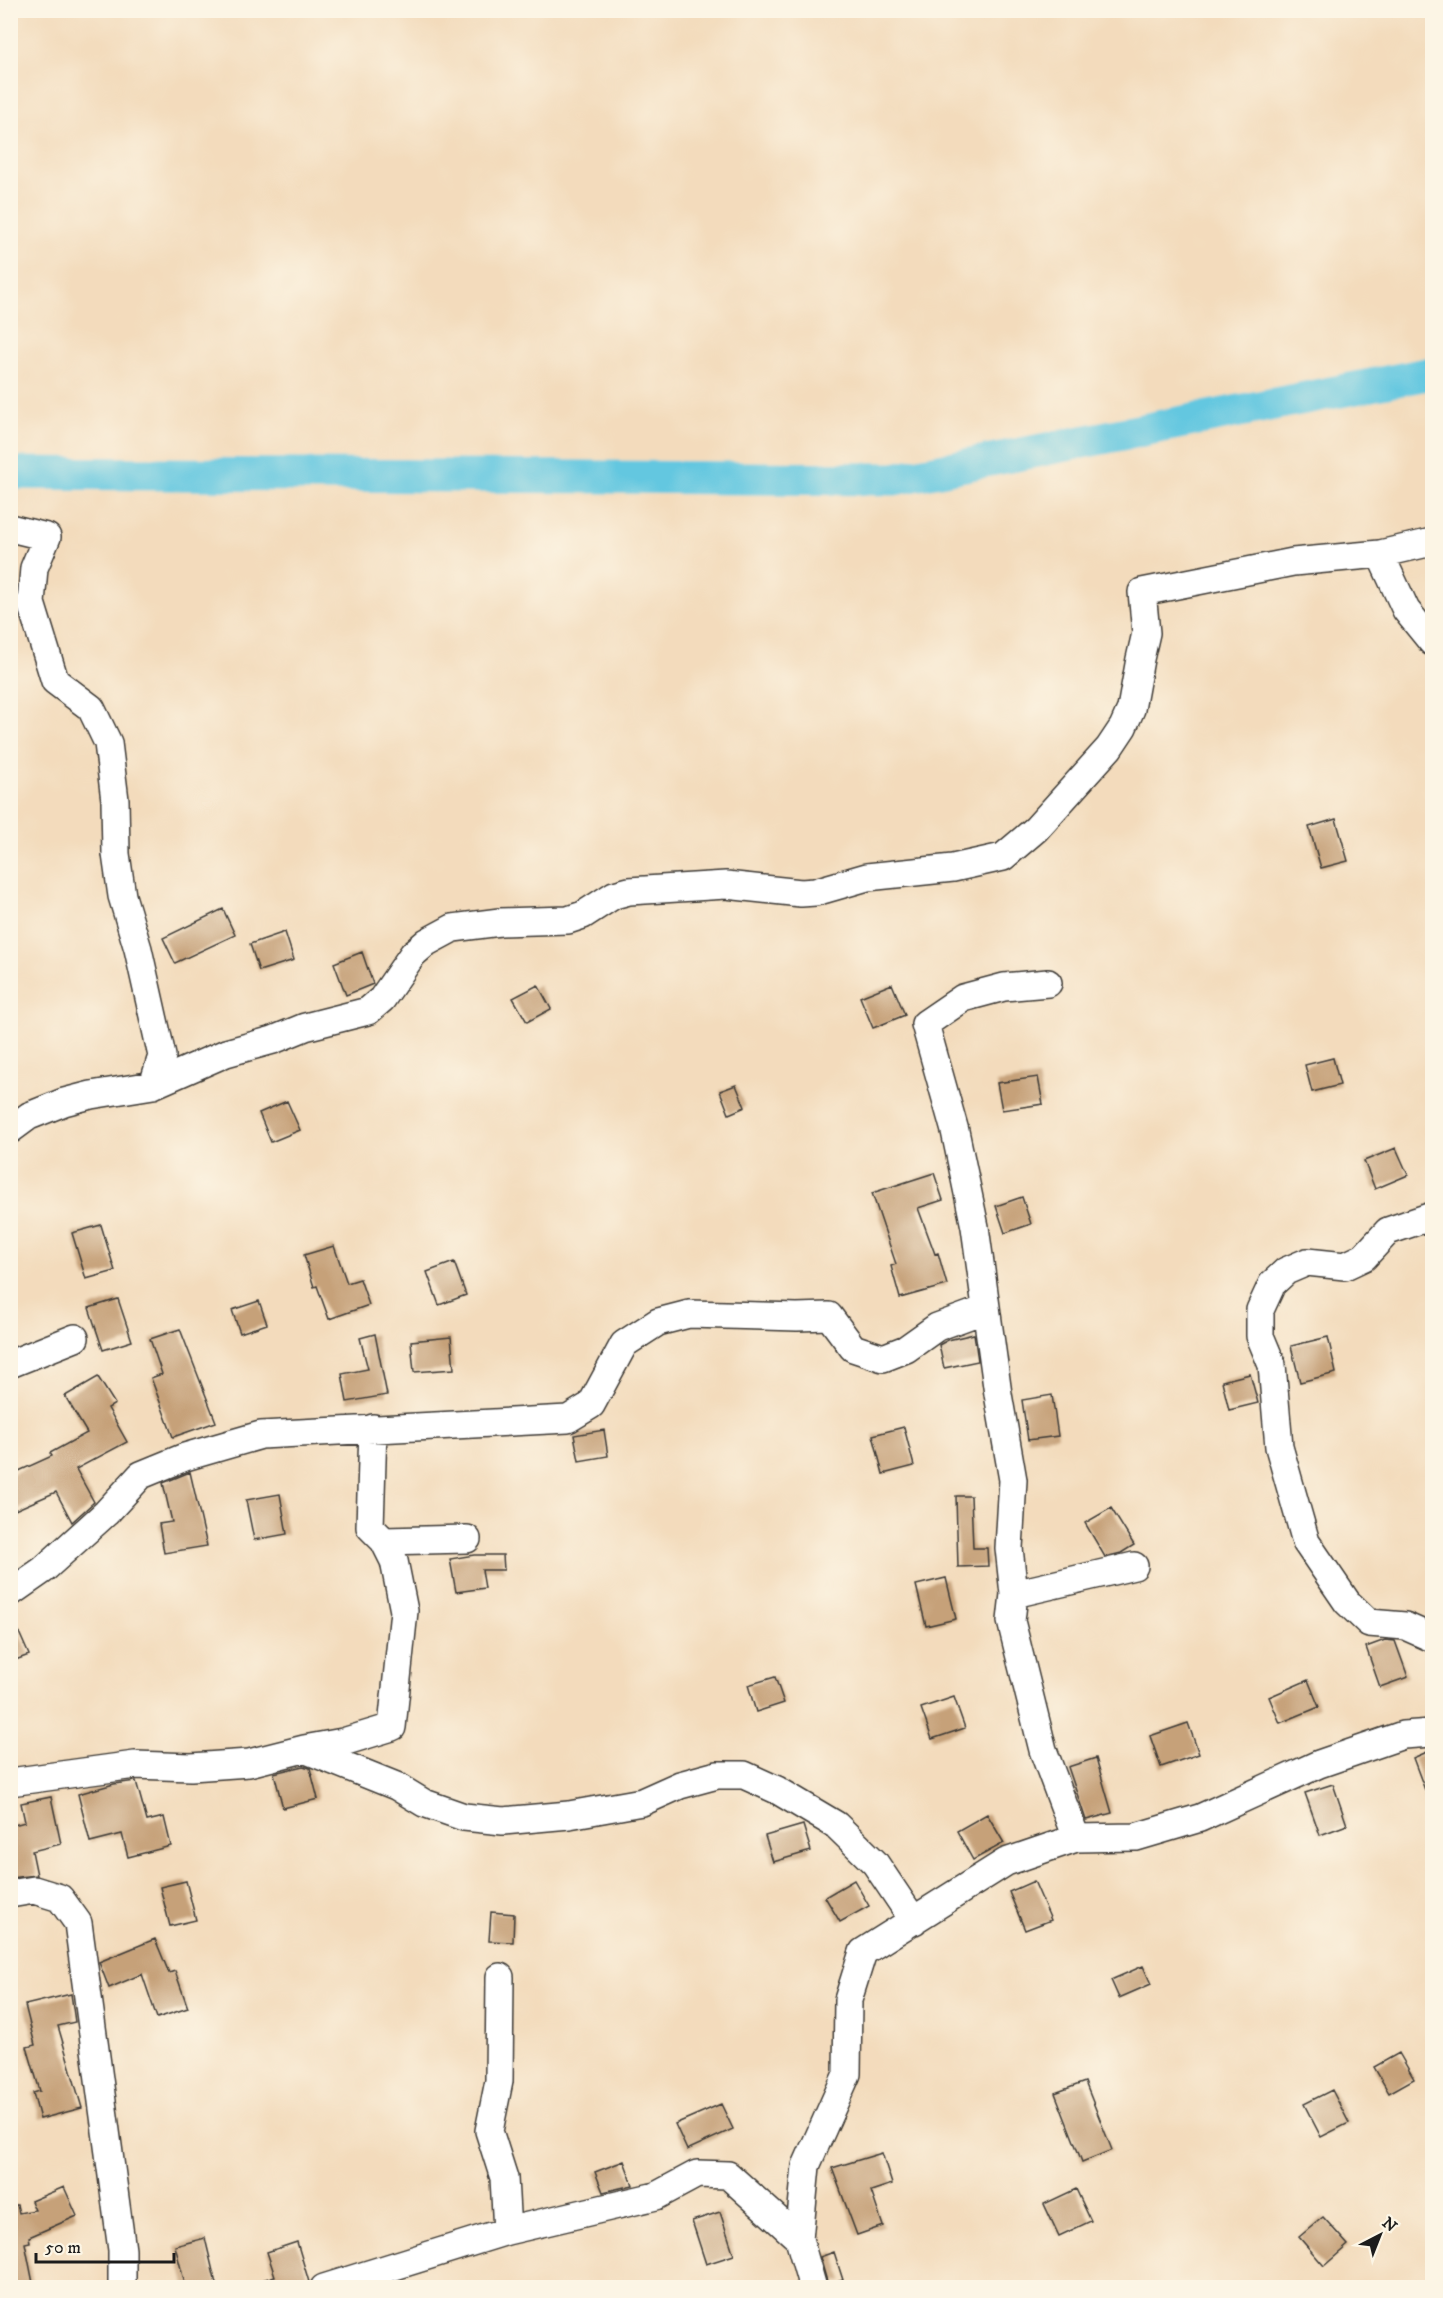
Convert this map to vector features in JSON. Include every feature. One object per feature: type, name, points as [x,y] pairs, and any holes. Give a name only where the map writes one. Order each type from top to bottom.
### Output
[{"type":"street","points":[[10,528],[47,537],[34,568],[31,603],[43,646],[55,681],[90,708],[108,743],[115,800],[116,854],[122,896],[138,949],[162,1056],[153,1085]]},
{"type":"street","points":[[10,1130],[28,1116],[64,1102],[91,1095],[153,1085],[226,1053],[273,1040],[305,1027],[368,1011],[382,999],[413,954],[427,942],[453,928],[500,922],[568,920],[583,915],[614,895],[629,891],[726,885],[801,893],[815,892],[867,877],[953,868],[1003,857],[1036,830],[1124,727],[1131,709],[1146,633],[1142,591],[1293,562],[1380,554],[1432,542]]},
{"type":"street","points":[[1380,554],[1406,610],[1432,642]]},
{"type":"street","points":[[1048,983],[1004,987],[963,998],[925,1024],[957,1142],[975,1227],[1013,1480],[1009,1548],[1014,1594],[1011,1621],[1043,1750],[1076,1838]]},
{"type":"street","points":[[1432,1216],[1388,1231],[1364,1257],[1344,1266],[1307,1262],[1286,1271],[1272,1284],[1260,1310],[1260,1336],[1272,1365],[1279,1447],[1306,1542],[1347,1602],[1369,1623],[1405,1626],[1432,1638]]},
{"type":"street","points":[[10,1593],[43,1570],[105,1513],[141,1475],[185,1456],[261,1436],[568,1419],[591,1405],[624,1344],[658,1322],[689,1314],[829,1316],[853,1348],[883,1358],[906,1349],[937,1327],[986,1309]]},
{"type":"street","points":[[10,1364],[75,1338]]},
{"type":"street","points":[[10,1782],[135,1765],[191,1767],[249,1763],[343,1742],[392,1727],[404,1611],[394,1561],[384,1541],[370,1527],[373,1428]]},
{"type":"street","points":[[384,1541],[467,1539]]},
{"type":"street","points":[[1014,1594],[1134,1566]]},
{"type":"street","points":[[813,2288],[799,2239],[806,2166],[847,2074],[848,2000],[862,1952],[1006,1862],[1076,1838],[1136,1837],[1200,1818],[1328,1761],[1403,1736],[1432,1733]]},
{"type":"street","points":[[304,1749],[396,1786],[424,1803],[464,1817],[503,1821],[569,1815],[642,1802],[680,1785],[717,1775],[744,1775],[777,1790],[836,1825],[875,1863],[914,1921]]},
{"type":"street","points":[[10,1894],[34,1890],[60,1898],[78,1923],[122,2250],[122,2288]]},
{"type":"street","points":[[500,1977],[499,2081],[489,2131],[504,2178],[507,2231]]},
{"type":"street","points":[[324,2288],[507,2231],[656,2196],[697,2174],[728,2175],[799,2239]]},
{"type":"building","points":[[1336,819],[1348,861],[1321,868],[1309,827]]},
{"type":"building","points":[[223,909],[235,935],[175,963],[163,938]]},
{"type":"building","points":[[285,932],[294,960],[259,971],[250,944]]},
{"type":"building","points":[[362,952],[373,984],[346,995],[334,963]]},
{"type":"building","points":[[892,984],[905,1015],[873,1028],[860,997]]},
{"type":"building","points":[[538,985],[551,1009],[527,1022],[513,998]]},
{"type":"building","points":[[1333,1058],[1340,1085],[1312,1092],[1305,1065]]},
{"type":"building","points":[[1038,1077],[1043,1104],[1002,1110],[997,1083]]},
{"type":"building","points":[[736,1085],[745,1107],[729,1114],[720,1091]]},
{"type":"building","points":[[287,1101],[300,1130],[271,1142],[259,1113]]},
{"type":"building","points":[[1396,1148],[1408,1175],[1375,1189],[1364,1161]]},
{"type":"building","points":[[934,1173],[943,1200],[918,1208],[935,1254],[938,1253],[947,1285],[900,1298],[891,1266],[896,1264],[872,1193]]},
{"type":"building","points":[[1022,1197],[1031,1224],[1005,1233],[996,1206]]},
{"type":"building","points":[[101,1225],[115,1271],[86,1279],[72,1233]]},
{"type":"building","points":[[334,1246],[347,1283],[360,1279],[369,1305],[329,1319],[317,1286],[314,1287],[304,1255]]},
{"type":"building","points":[[454,1262],[466,1295],[439,1305],[427,1272]]},
{"type":"building","points":[[118,1299],[132,1341],[103,1350],[89,1308]]},
{"type":"building","points":[[259,1301],[267,1324],[240,1333],[232,1310]]},
{"type":"building","points":[[180,1329],[216,1422],[173,1437],[151,1378],[162,1374],[150,1339]]},
{"type":"building","points":[[375,1334],[387,1395],[347,1402],[342,1374],[368,1369],[360,1338]]},
{"type":"building","points":[[974,1334],[978,1361],[944,1368],[939,1345],[948,1340]]},
{"type":"building","points":[[451,1337],[454,1369],[414,1372],[411,1341]]},
{"type":"building","points":[[1328,1337],[1336,1373],[1300,1382],[1291,1346]]},
{"type":"building","points":[[1250,1374],[1258,1403],[1229,1410],[1222,1381]]},
{"type":"building","points":[[98,1377],[115,1404],[108,1408],[127,1442],[76,1469],[94,1502],[72,1522],[56,1492],[15,1510],[10,1500],[10,1475],[52,1456],[50,1453],[87,1433],[65,1396]]},
{"type":"building","points":[[1052,1395],[1058,1436],[1028,1440],[1022,1400]]},
{"type":"building","points":[[904,1427],[914,1466],[883,1474],[873,1435]]},
{"type":"building","points":[[604,1430],[608,1456],[579,1461],[574,1435]]},
{"type":"building","points":[[190,1472],[207,1546],[164,1553],[159,1524],[172,1522],[163,1483]]},
{"type":"building","points":[[280,1494],[287,1534],[254,1540],[246,1500]]},
{"type":"building","points":[[956,1496],[971,1496],[973,1548],[987,1548],[988,1566],[958,1567]]},
{"type":"building","points":[[1111,1508],[1134,1545],[1121,1553],[1105,1557],[1085,1523]]},
{"type":"building","points":[[474,1555],[503,1555],[504,1570],[482,1570],[485,1588],[456,1592],[450,1559]]},
{"type":"building","points":[[946,1578],[956,1619],[926,1626],[916,1585]]},
{"type":"building","points":[[10,1612],[29,1655],[10,1662]]},
{"type":"building","points":[[1385,1640],[1395,1641],[1408,1677],[1380,1687],[1366,1647]]},
{"type":"building","points":[[775,1677],[784,1703],[756,1712],[748,1685]]},
{"type":"building","points":[[1308,1680],[1319,1707],[1280,1723],[1269,1697]]},
{"type":"building","points":[[954,1697],[965,1728],[932,1739],[921,1708]]},
{"type":"building","points":[[1188,1723],[1199,1754],[1161,1767],[1150,1736]]},
{"type":"building","points":[[1432,1750],[1432,1805],[1431,1806],[1413,1758]]},
{"type":"building","points":[[1096,1758],[1112,1813],[1086,1820],[1068,1767]]},
{"type":"building","points":[[303,1766],[310,1768],[318,1799],[283,1808],[274,1773]]},
{"type":"building","points":[[136,1781],[147,1821],[164,1817],[171,1846],[128,1857],[122,1834],[90,1842],[78,1794],[114,1784]]},
{"type":"building","points":[[1333,1784],[1347,1825],[1320,1835],[1305,1793]]},
{"type":"building","points":[[51,1797],[61,1844],[32,1851],[37,1875],[10,1878],[10,1826],[25,1822],[21,1803]]},
{"type":"building","points":[[987,1814],[1004,1843],[973,1860],[957,1831]]},
{"type":"building","points":[[803,1825],[811,1851],[773,1862],[765,1836]]},
{"type":"building","points":[[854,1880],[869,1906],[840,1922],[825,1897]]},
{"type":"building","points":[[186,1881],[196,1920],[170,1926],[160,1887]]},
{"type":"building","points":[[1034,1881],[1051,1920],[1025,1930],[1009,1892]]},
{"type":"building","points":[[491,1912],[514,1914],[513,1942],[489,1941]]},
{"type":"building","points":[[155,1939],[169,1973],[175,1971],[188,2008],[157,2018],[142,1974],[109,1988],[99,1962]]},
{"type":"building","points":[[1143,1966],[1151,1984],[1119,1998],[1111,1980]]},
{"type":"building","points":[[71,1994],[75,2022],[58,2026],[82,2108],[40,2119],[33,2093],[40,2091],[27,2047],[35,2045],[25,2005]]},
{"type":"building","points":[[1399,2053],[1414,2079],[1389,2093],[1374,2067]]},
{"type":"building","points":[[1085,2082],[1112,2150],[1082,2162],[1055,2093]]},
{"type":"building","points":[[1332,2090],[1349,2123],[1321,2137],[1304,2104]]},
{"type":"building","points":[[721,2104],[733,2129],[687,2150],[675,2124]]},
{"type":"building","points":[[882,2153],[892,2184],[871,2191],[883,2226],[857,2235],[832,2168]]},
{"type":"building","points":[[624,2161],[633,2185],[603,2192],[595,2172]]},
{"type":"building","points":[[64,2187],[77,2216],[29,2237],[30,2242],[25,2243],[34,2288],[10,2288],[10,2205],[17,2205],[19,2213],[35,2210],[31,2201]]},
{"type":"building","points":[[1076,2189],[1091,2221],[1059,2236],[1044,2204]]},
{"type":"building","points":[[720,2212],[734,2255],[706,2264],[692,2221]]},
{"type":"building","points":[[1323,2217],[1348,2245],[1324,2266],[1299,2237]]},
{"type":"building","points":[[205,2238],[217,2288],[186,2288],[175,2246]]},
{"type":"building","points":[[297,2242],[309,2282],[291,2288],[249,2288],[249,2284],[275,2276],[267,2252]]},
{"type":"building","points":[[834,2252],[843,2280],[828,2285],[820,2257]]},
{"type":"waterway","points":[[10,473],[894,479],[1432,373]]}]
